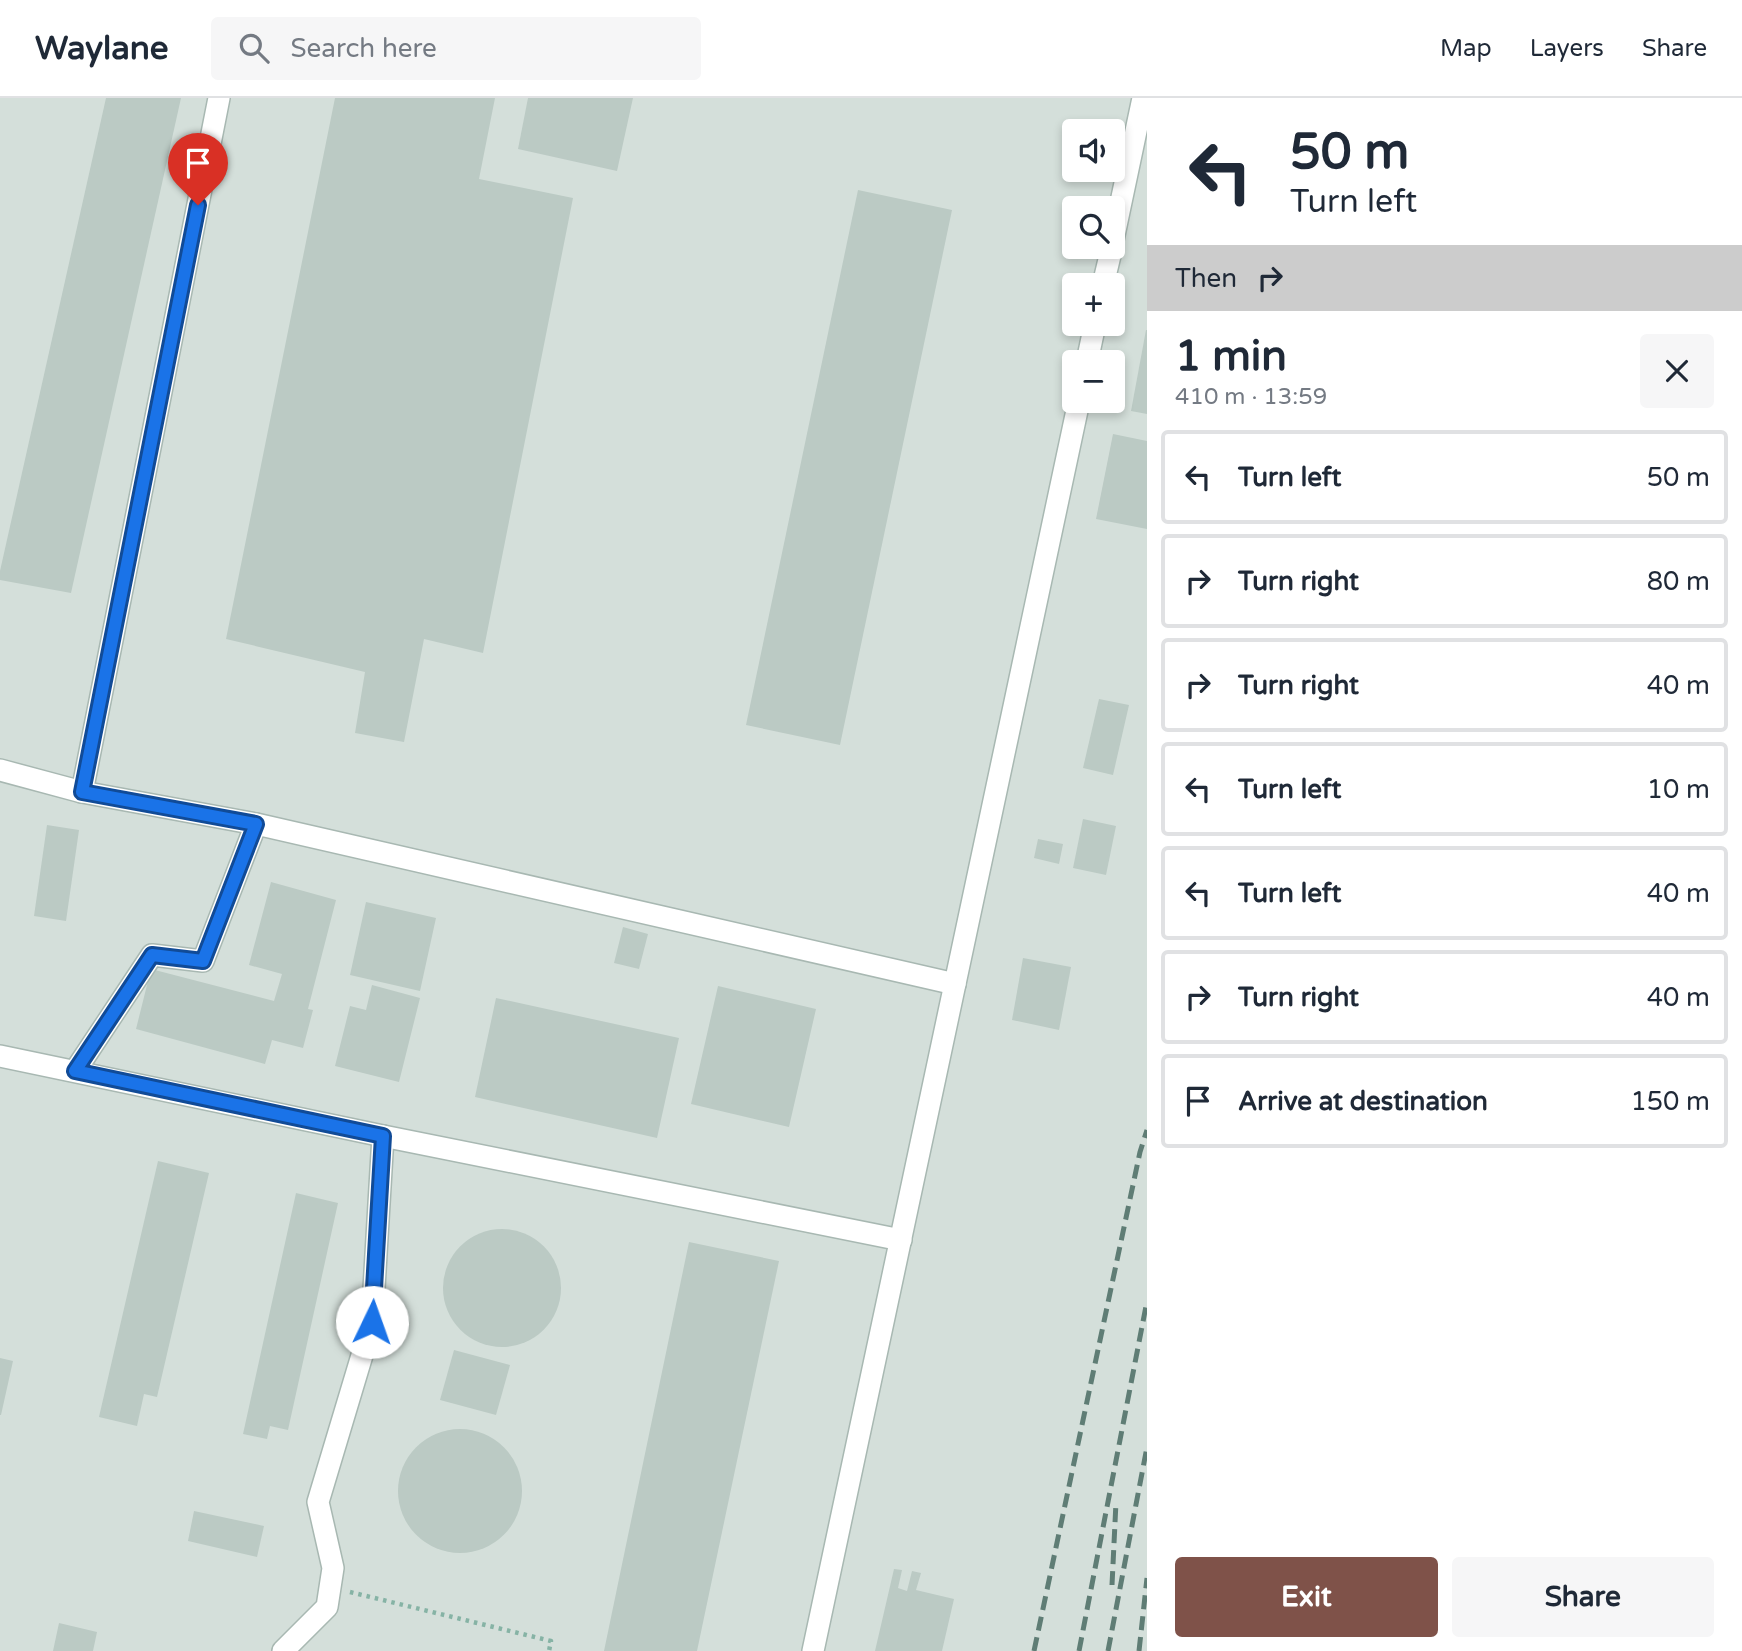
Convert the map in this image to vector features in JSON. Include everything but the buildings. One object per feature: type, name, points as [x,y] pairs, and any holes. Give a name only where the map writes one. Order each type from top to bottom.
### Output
[{"type":"lane","points":[[82,792],[219,98]]},
{"type":"lane","points":[[1122,196],[1143,98]]},
{"type":"lane","points":[[813,1651],[1076,413]]},
{"type":"lane","points":[[0,770],[82,792],[256,824],[955,984]]},
{"type":"lane","points":[[75,1071],[152,955],[203,961],[256,824]]},
{"type":"lane","points":[[0,1056],[901,1240]]},
{"type":"lane","points":[[283,1651],[327,1607],[333,1568],[318,1502],[372,1322],[383,1136]]},
{"type":"path","points":[[330,1587],[551,1641],[549,1651]]},
{"type":"shaded area","points":[[0,98],[1147,98],[1147,1651],[0,1651]]},
{"type":"railway","points":[[1034,1651],[1140,1152],[1147,1130]]},
{"type":"railway","points":[[1079,1651],[1147,1301]]},
{"type":"railway","points":[[1108,1651],[1147,1447]]},
{"type":"railway","points":[[1112,1585],[1116,1502]]},
{"type":"railway","points":[[1139,1651],[1147,1578]]},
{"type":"route","points":[[198,205],[82,792],[256,824],[203,961],[152,955],[75,1071],[383,1136],[372,1322]]}]
